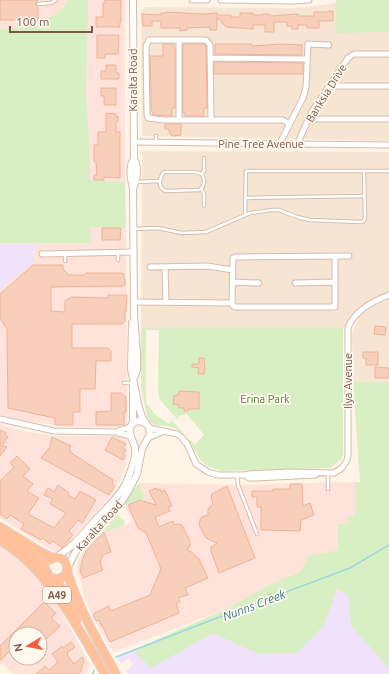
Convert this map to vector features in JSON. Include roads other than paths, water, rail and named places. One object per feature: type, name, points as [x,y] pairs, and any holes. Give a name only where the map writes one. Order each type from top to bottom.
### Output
[{"type":"highway","points":[[0,527],[39,551],[64,560],[68,569]]},
{"type":"highway","name":"A49","points":[[0,534],[37,559],[49,576],[57,582],[63,590],[84,631],[98,663]]},
{"type":"highway","name":"A49","points":[[0,540],[29,563],[44,578],[59,597],[104,674]]},
{"type":"highway","points":[[46,570],[47,562],[55,558]]},
{"type":"highway","name":"A49","points":[[52,578],[60,579],[64,577],[68,569]]},
{"type":"highway","name":"A49","points":[[68,569],[78,601],[88,623],[116,674]]},
{"type":"street","name":"Karalta Road","points":[[55,558],[63,554],[70,547],[124,487],[135,457],[135,449],[129,430],[132,425],[133,381],[136,370],[137,355],[134,314],[134,188],[136,182],[136,163],[134,160],[133,0]]},
{"type":"street","points":[[192,0],[207,0]]},
{"type":"street","points":[[221,0],[310,0]]},
{"type":"street","points":[[211,120],[210,45],[206,40],[149,40],[146,46],[146,114],[148,118],[179,120],[211,120],[283,120],[289,124]]},
{"type":"street","points":[[179,40],[179,120]]},
{"type":"street","points":[[279,145],[303,98],[306,87],[308,44],[329,45]]},
{"type":"street","name":"Banksia Drive","points":[[297,145],[311,113],[348,58],[354,54],[389,54]]},
{"type":"street","points":[[210,58],[307,59]]},
{"type":"street","points":[[330,86],[389,86]]},
{"type":"street","points":[[308,119],[389,119]]},
{"type":"street","name":"Pine Tree Avenue","points":[[134,142],[156,139],[193,144],[389,145]]},
{"type":"street","name":"Karalta Road","points":[[134,160],[131,163],[131,181],[134,188]]},
{"type":"street","points":[[42,254],[134,252]]},
{"type":"street","points":[[335,256],[335,307],[234,307],[232,303],[232,258],[236,257],[335,256],[349,256]]},
{"type":"street","points":[[150,267],[207,266],[232,270]]},
{"type":"street","points":[[165,267],[166,302]]},
{"type":"street","points":[[232,282],[260,283]]},
{"type":"street","points":[[295,283],[335,282]]},
{"type":"street","name":"Ilya Avenue","points":[[326,474],[340,470],[347,460],[348,328],[352,318],[357,312],[389,295]]},
{"type":"street","points":[[134,302],[232,303]]},
{"type":"street","name":"Karalta Road","points":[[68,569],[77,549],[120,504],[129,490],[137,474],[142,449],[150,434],[140,408],[136,384],[133,381],[129,368],[134,314]]},
{"type":"street","points":[[0,419],[54,431],[115,432],[141,442],[162,432]]},
{"type":"street","points":[[115,432],[142,421],[148,426],[162,432],[175,433],[181,437],[186,444],[196,464],[212,474],[237,476],[290,472],[326,474]]},
{"type":"lane","points":[[38,4],[51,4],[56,0]]},
{"type":"lane","points":[[202,174],[195,172],[165,172],[159,181],[161,188],[165,190],[196,191],[201,189],[204,184],[202,174],[204,171],[204,158]]},
{"type":"lane","points":[[245,215],[246,171],[389,172]]},
{"type":"lane","points":[[134,229],[158,228],[182,233],[206,232],[245,215],[256,212],[279,210],[310,220],[361,222],[364,221],[364,171]]},
{"type":"lane","points":[[136,182],[159,181]]},
{"type":"lane","points":[[201,189],[204,193],[204,206]]},
{"type":"lane","points":[[246,198],[364,196]]},
{"type":"lane","points":[[118,252],[118,260]]},
{"type":"lane","points":[[65,254],[65,261]]},
{"type":"lane","points":[[124,383],[133,381]]},
{"type":"lane","points":[[326,474],[328,488]]},
{"type":"lane","points":[[237,476],[238,484],[257,534]]},
{"type":"waterway","name":"Nunns Creek","points":[[116,657],[350,568],[389,545]]},
{"type":"waterway","name":"Nunns Creek","points":[[93,674],[94,670]]},
{"type":"park label","name":"Erina Park","points":[[265,399]]}]
